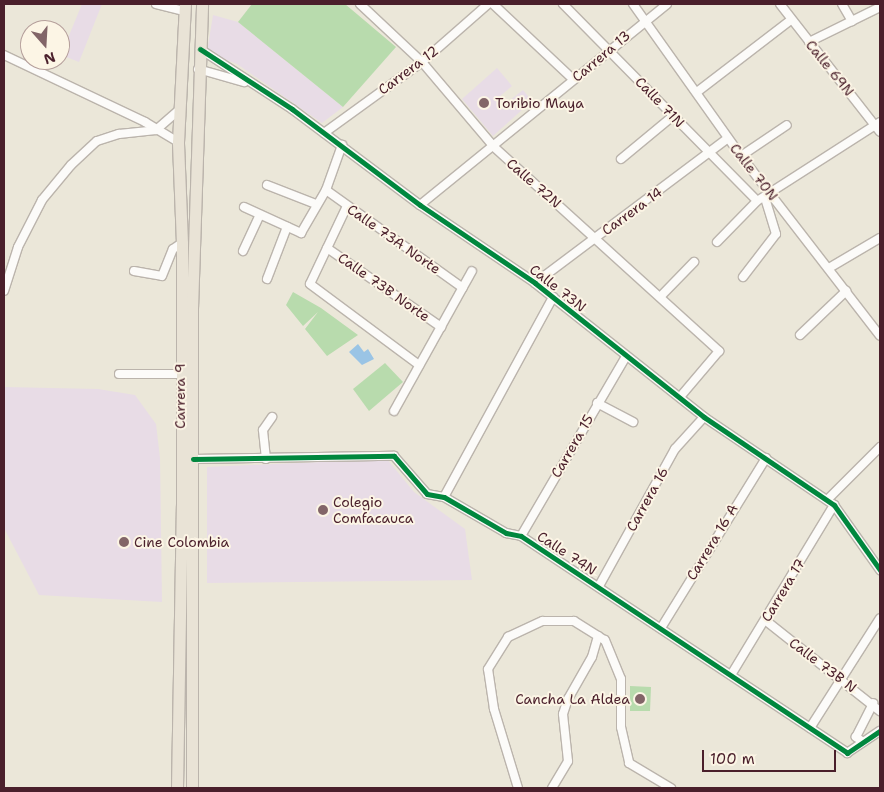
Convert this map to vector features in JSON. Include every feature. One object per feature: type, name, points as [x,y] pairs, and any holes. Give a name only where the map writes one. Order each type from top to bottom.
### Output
[{"type":"main road","name":"Carrera 9","points":[[192,788],[192,308],[198,69],[202,4]]},
{"type":"main road","points":[[185,7],[190,28],[190,59],[198,69]]},
{"type":"main road","name":"Carrera 9","points":[[176,788],[181,598],[180,374],[182,242],[178,142],[185,7]]},
{"type":"street","points":[[156,4],[185,7]]},
{"type":"street","name":"Calle 72N","points":[[360,4],[422,62],[494,147],[596,237],[719,351],[680,397]]},
{"type":"street","name":"Carrera 12","points":[[324,133],[422,62],[488,4]]},
{"type":"street","points":[[493,4],[573,79]]},
{"type":"street","name":"Calle 71N","points":[[563,4],[757,201]]},
{"type":"street","name":"Calle 70N","points":[[633,4],[697,92],[768,196],[829,268],[880,336]]},
{"type":"street","name":"Carrera 13","points":[[420,206],[494,147],[573,79],[610,51],[644,20],[667,4]]},
{"type":"street","name":"Calle 69N","points":[[780,4],[879,127]]},
{"type":"street","points":[[842,4],[852,21]]},
{"type":"street","points":[[809,42],[880,7]]},
{"type":"street","points":[[697,92],[791,20]]},
{"type":"street","name":"Calle 73N","points":[[200,49],[342,144],[420,206],[536,283],[704,416],[834,505],[880,570]]},
{"type":"street","points":[[4,55],[178,142]]},
{"type":"street","points":[[198,69],[256,85]]},
{"type":"street","points":[[4,291],[18,247],[42,200],[71,165],[97,141],[118,134],[156,130],[179,110]]},
{"type":"street","points":[[621,159],[673,116]]},
{"type":"street","points":[[741,156],[787,125]]},
{"type":"street","points":[[717,242],[757,201],[879,127]]},
{"type":"street","name":"Carrera 14","points":[[536,283],[710,154],[728,138]]},
{"type":"street","points":[[244,207],[260,216],[301,233],[316,204],[326,190],[342,144]]},
{"type":"street","points":[[267,185],[316,204]]},
{"type":"street","name":"Calle 73A Norte","points":[[326,190],[463,288]]},
{"type":"street","points":[[743,277],[776,234],[768,196]]},
{"type":"street","points":[[347,206],[310,284],[420,365]]},
{"type":"street","points":[[243,251],[260,216]]},
{"type":"street","points":[[267,279],[287,227]]},
{"type":"street","points":[[829,268],[880,238]]},
{"type":"street","points":[[134,271],[162,276],[173,249],[182,242]]},
{"type":"street","name":"Calle 73B Norte","points":[[327,248],[441,327]]},
{"type":"street","points":[[660,297],[694,262]]},
{"type":"street","points":[[394,411],[472,272]]},
{"type":"street","points":[[800,335],[846,292]]},
{"type":"street","points":[[444,497],[553,297]]},
{"type":"street","name":"Carrera 15","points":[[521,536],[626,356]]},
{"type":"street","points":[[119,374],[180,374]]},
{"type":"street","points":[[597,403],[633,422]]},
{"type":"street","name":"Carrera 16","points":[[599,586],[675,449],[704,416]]},
{"type":"street","points":[[266,459],[263,430],[272,417]]},
{"type":"street","points":[[827,500],[880,447]]},
{"type":"street","name":"Calle 74N","points":[[193,459],[394,456],[427,494],[444,497],[506,533],[521,536],[599,586],[847,753],[863,742]]},
{"type":"street","name":"Carrera 16 A","points":[[661,628],[766,458]]},
{"type":"street","name":"Carrera 17","points":[[732,675],[834,505]]},
{"type":"street","points":[[810,728],[880,618]]},
{"type":"street","name":"Calle 73B N","points":[[765,620],[842,678],[880,711]]},
{"type":"street","points":[[518,788],[494,709],[488,669],[508,637],[543,621],[574,622],[606,640],[621,679],[621,727],[629,763],[671,788]]},
{"type":"street","points":[[552,788],[568,761],[563,714],[568,699],[592,658],[598,636]]},
{"type":"street","points":[[873,703],[856,737],[863,742],[880,731]]},
{"type":"shaded area","points":[[82,4],[102,4],[79,62],[70,58],[70,33]]},
{"type":"shaded area","points":[[213,15],[238,22],[343,107],[322,123],[237,64],[207,52]]},
{"type":"shaded area","name":"Toribio Maya","points":[[497,68],[512,86],[499,97],[505,104],[523,90],[532,101],[493,136],[462,99]]},
{"type":"shaded area","points":[[4,387],[98,389],[135,395],[156,424],[160,458],[162,602],[39,595],[4,528]]},
{"type":"shaded area","name":"Colegio Comfacauca","points":[[387,459],[414,492],[465,529],[472,580],[207,583],[207,467]]},
{"type":"green space","points":[[252,4],[345,4],[396,47],[343,107],[238,22]]},
{"type":"green space","points":[[293,292],[321,308],[358,335],[327,356],[305,329],[318,312],[303,326],[286,305]]},
{"type":"green space","points":[[385,363],[403,382],[369,411],[353,389]]},
{"type":"green space","name":"Cancha La Aldea","points":[[630,686],[651,687],[650,711],[630,711]]},
{"type":"water","points":[[358,344],[364,352],[368,349],[374,359],[362,365],[349,352]]},
{"type":"cycle path","points":[[200,49],[292,109],[420,205],[535,283],[704,417],[834,505],[880,570]]},
{"type":"cycle path","points":[[193,459],[394,456],[427,494],[444,497],[506,533],[521,536],[847,753],[880,731]]},
{"type":"place","name":"Toribio Maya","points":[[484,103]]},
{"type":"place","name":"Colegio Comfacauca","points":[[323,510]]},
{"type":"place","name":"Cine Colombia","points":[[124,542]]},
{"type":"place","name":"Cancha La Aldea","points":[[640,699]]}]
